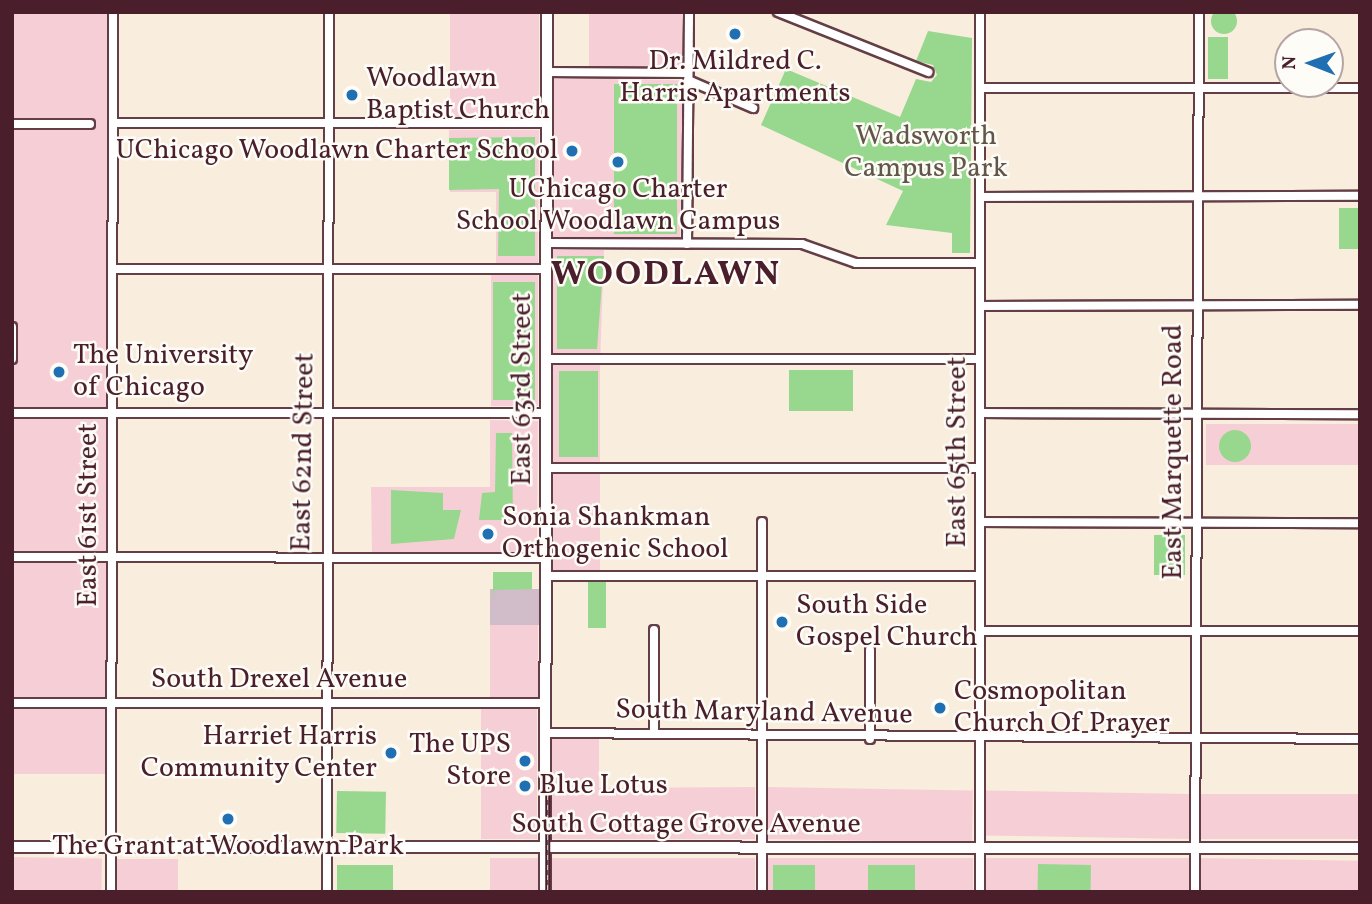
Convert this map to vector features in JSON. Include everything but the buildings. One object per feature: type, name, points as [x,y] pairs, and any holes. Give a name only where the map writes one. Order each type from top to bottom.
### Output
[{"type":"main road","name":"East 63rd Street","points":[[545,892],[547,12]]},
{"type":"main road","name":"South Cottage Grove Avenue","points":[[12,847],[1360,848]]},
{"type":"street","name":"East 61st Street","points":[[111,892],[113,12]]},
{"type":"street","name":"East 62nd Street","points":[[327,892],[324,632],[329,412],[329,12]]},
{"type":"street","points":[[687,244],[689,12]]},
{"type":"street","points":[[778,12],[928,72]]},
{"type":"street","name":"East 65th Street","points":[[980,12],[980,892]]},
{"type":"street","name":"East Marquette Road","points":[[1195,892],[1199,12]]},
{"type":"street","points":[[547,72],[688,76],[753,108]]},
{"type":"street","points":[[980,88],[1360,88]]},
{"type":"street","points":[[113,123],[547,123]]},
{"type":"street","points":[[12,124],[90,124]]},
{"type":"street","points":[[980,197],[1360,196]]},
{"type":"street","points":[[547,243],[802,244],[856,263],[980,263]]},
{"type":"street","points":[[112,269],[547,269]]},
{"type":"street","points":[[980,306],[1360,305]]},
{"type":"street","points":[[12,327],[12,359]]},
{"type":"street","points":[[546,359],[980,359]]},
{"type":"street","points":[[12,413],[546,413]]},
{"type":"street","points":[[980,413],[1360,414]]},
{"type":"street","points":[[546,468],[980,468]]},
{"type":"street","points":[[762,522],[762,892]]},
{"type":"street","points":[[980,522],[1360,523]]},
{"type":"street","points":[[12,557],[546,558]]},
{"type":"street","points":[[546,576],[980,576]]},
{"type":"street","points":[[654,631],[654,734]]},
{"type":"street","points":[[980,631],[1360,631]]},
{"type":"street","points":[[870,650],[870,738]]},
{"type":"street","name":"South Drexel Avenue","points":[[12,703],[545,703]]},
{"type":"street","name":"South Maryland Avenue","points":[[545,733],[980,739],[1360,739]]},
{"type":"shaded area","name":"The University of Chicago","points":[[12,12],[107,12],[107,774],[12,774]]},
{"type":"shaded area","points":[[450,12],[539,12],[539,119],[450,119]]},
{"type":"shaded area","points":[[589,12],[684,12],[684,67],[589,67]]},
{"type":"shaded area","name":"UChicago Charter School Woodlawn Campus","points":[[554,78],[683,80],[680,241],[551,239]]},
{"type":"shaded area","points":[[449,130],[539,130],[538,265],[496,264],[496,192],[450,192]]},
{"type":"shaded area","points":[[553,248],[604,250],[600,355],[549,353]]},
{"type":"shaded area","points":[[491,273],[538,273],[538,406],[491,406]]},
{"type":"shaded area","points":[[552,364],[600,364],[600,464],[552,464]]},
{"type":"shaded area","points":[[490,420],[538,421],[537,553],[372,554],[371,487],[490,487]]},
{"type":"shaded area","points":[[1206,424],[1360,424],[1360,465],[1206,465]]},
{"type":"shaded area","points":[[553,473],[600,473],[600,570],[553,570]]},
{"type":"shaded area","points":[[490,589],[540,589],[540,625],[490,625]]},
{"type":"shaded area","points":[[490,625],[538,625],[538,699],[490,699]]},
{"type":"shaded area","points":[[481,709],[537,709],[537,839],[481,839]]},
{"type":"shaded area","points":[[552,737],[599,739],[599,788],[755,787],[755,839],[551,839]]},
{"type":"shaded area","points":[[767,787],[973,791],[972,843],[766,839]]},
{"type":"shaded area","points":[[984,790],[1190,794],[1189,839],[983,835]]},
{"type":"shaded area","points":[[1201,794],[1360,794],[1360,839],[1201,839]]},
{"type":"shaded area","points":[[12,857],[102,859],[101,892],[12,892]]},
{"type":"shaded area","points":[[490,858],[538,858],[538,892],[490,892]]},
{"type":"shaded area","points":[[552,858],[755,858],[755,892],[552,892]]},
{"type":"shaded area","points":[[768,858],[973,858],[973,892],[768,892]]},
{"type":"shaded area","points":[[983,858],[1190,858],[1190,892],[983,892]]},
{"type":"shaded area","points":[[1200,858],[1360,861],[1359,892],[1199,892]]},
{"type":"shaded area","points":[[116,859],[178,859],[178,892],[116,892]]},
{"type":"green space","points":[[1224,8],[1233,12],[1237,21],[1233,30],[1224,34],[1215,30],[1211,21],[1215,12]]},
{"type":"green space","name":"Wadsworth Campus Park","points":[[928,31],[972,38],[970,253],[952,253],[952,233],[886,225],[903,191],[761,125],[786,69],[900,117],[916,79],[931,82],[937,75],[933,65],[916,61]]},
{"type":"green space","points":[[1208,37],[1228,37],[1228,79],[1208,79]]},
{"type":"green space","points":[[614,84],[677,84],[677,234],[614,234]]},
{"type":"green space","points":[[535,137],[535,256],[498,256],[499,189],[449,190],[449,138]]},
{"type":"green space","points":[[1339,208],[1360,208],[1360,249],[1339,249]]},
{"type":"green space","points":[[557,256],[604,256],[597,349],[557,349]]},
{"type":"green space","points":[[493,282],[535,282],[535,400],[493,400]]},
{"type":"green space","points":[[789,370],[853,370],[853,411],[789,411]]},
{"type":"green space","points":[[559,371],[598,371],[598,457],[559,457]]},
{"type":"green space","points":[[1235,430],[1246,435],[1251,446],[1246,457],[1235,462],[1224,457],[1219,446],[1224,435]]},
{"type":"green space","points":[[496,433],[512,433],[513,520],[479,520],[482,493],[495,492]]},
{"type":"green space","points":[[391,490],[443,493],[443,510],[461,510],[454,539],[391,544]]},
{"type":"green space","points":[[1154,535],[1185,535],[1185,575],[1154,575]]},
{"type":"green space","points":[[493,572],[532,572],[532,589],[494,590],[493,600]]},
{"type":"green space","points":[[588,581],[606,581],[606,628],[588,628]]},
{"type":"green space","points":[[337,791],[386,792],[385,834],[336,833]]},
{"type":"green space","points":[[1038,864],[1091,865],[1091,892],[1038,892]]},
{"type":"green space","points":[[337,865],[393,865],[393,892],[337,892]]},
{"type":"green space","points":[[773,865],[815,865],[815,892],[773,892]]},
{"type":"green space","points":[[868,865],[915,865],[915,892],[868,892]]},
{"type":"railway","points":[[548,785],[548,892]]},
{"type":"place","name":"Dr. Mildred C. Harris Apartments","points":[[735,34]]},
{"type":"place","name":"Woodlawn Baptist Church","points":[[352,95]]},
{"type":"place","name":"UChicago Woodlawn Charter School","points":[[572,151]]},
{"type":"place","name":"UChicago Charter School Woodlawn Campus","points":[[618,162]]},
{"type":"place","name":"The University of Chicago","points":[[59,372]]},
{"type":"place","name":"Sonia Shankman Orthogenic School","points":[[488,534]]},
{"type":"place","name":"South Side Gospel Church","points":[[782,622]]},
{"type":"place","name":"Cosmopolitan Church Of Prayer","points":[[940,708]]},
{"type":"place","name":"Harriet Harris Community Center","points":[[391,753]]},
{"type":"place","name":"The UPS Store","points":[[525,761]]},
{"type":"place","name":"Blue Lotus","points":[[525,786]]},
{"type":"place","name":"The Grant at Woodlawn Park","points":[[228,819]]},
{"type":"district","name":"WOODLAWN","points":[[666,275]]}]
